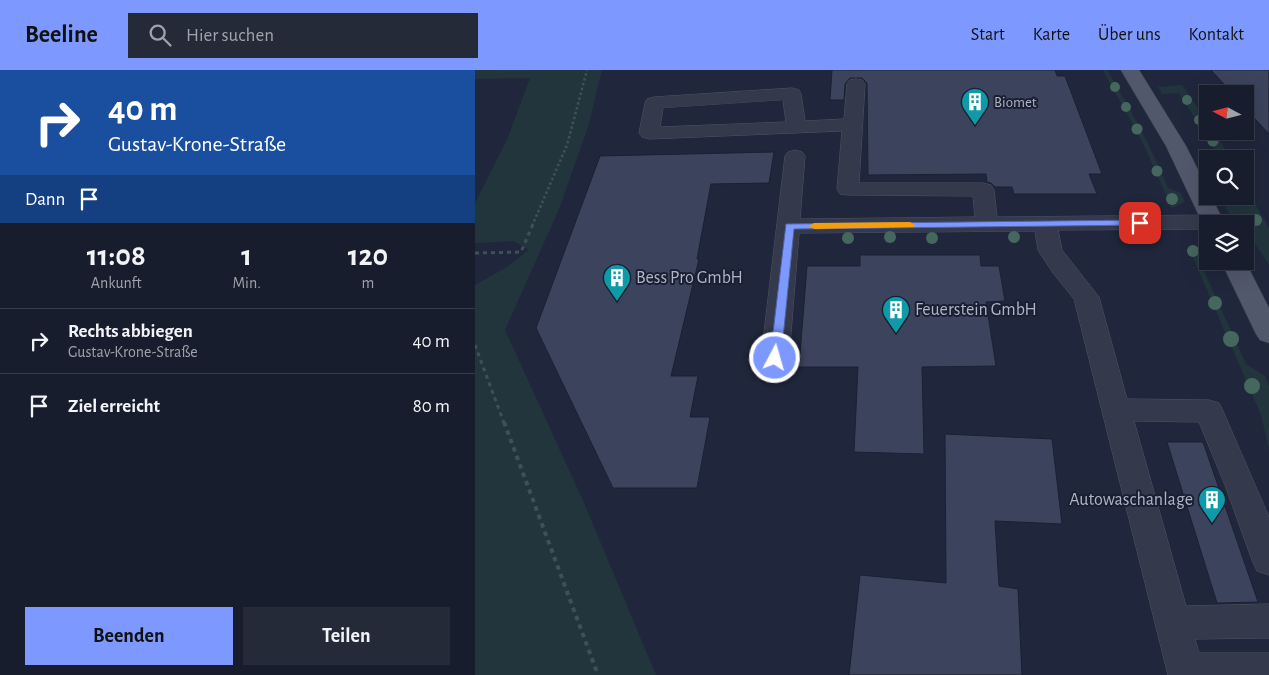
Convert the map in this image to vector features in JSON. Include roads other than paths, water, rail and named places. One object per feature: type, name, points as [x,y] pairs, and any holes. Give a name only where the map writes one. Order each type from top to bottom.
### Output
[{"type":"main road","points":[[1130,70],[1176,146],[1210,215]]},
{"type":"main road","points":[[1237,270],[1269,334]]},
{"type":"street","points":[[855,84],[848,189],[983,190],[987,225]]},
{"type":"street","points":[[796,127],[793,94],[654,103],[649,133],[853,125]]},
{"type":"street","points":[[775,358],[795,156]]},
{"type":"street","points":[[872,225],[873,189]]},
{"type":"street","points":[[789,226],[1199,223]]},
{"type":"street","points":[[1045,224],[1050,250],[1086,297],[1187,673],[1269,671]]},
{"type":"street","points":[[1117,410],[1209,411],[1241,485],[1269,560]]},
{"type":"street","points":[[1173,623],[1269,621]]},
{"type":"place","name":"Biomet","points":[[975,126]]},
{"type":"place","name":"Bess Pro GmbH","points":[[617,302]]},
{"type":"place","name":"Feuerstein GmbH","points":[[896,334]]},
{"type":"place","name":"Autowaschanlage","points":[[1212,524]]}]
